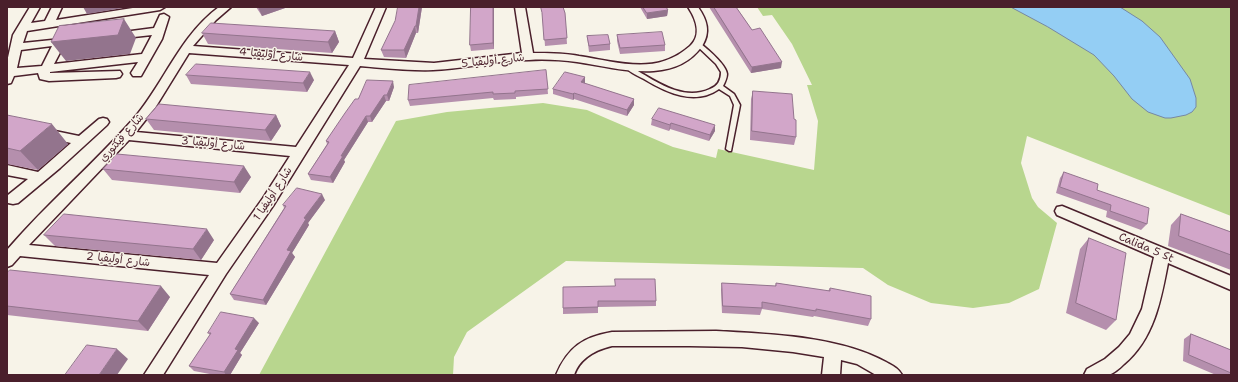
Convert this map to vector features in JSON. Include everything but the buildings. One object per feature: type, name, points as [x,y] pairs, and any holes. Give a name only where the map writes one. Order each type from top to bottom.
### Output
[{"type":"street","points":[[35,7],[13,44],[9,77],[45,69],[147,57]]},
{"type":"street","points":[[49,24],[57,7]]},
{"type":"street","name":"شارع فيكتوري","points":[[11,256],[48,213],[86,178],[125,135],[152,103],[200,28],[226,7]]},
{"type":"street","name":"شارع أوليفيا 1","points":[[153,375],[221,270],[268,202],[357,62],[368,40],[381,7]]},
{"type":"street","points":[[520,7],[528,56]]},
{"type":"street","points":[[694,7],[702,24],[701,38],[698,44]]},
{"type":"street","points":[[23,28],[162,12],[159,31],[147,57],[137,73]]},
{"type":"street","points":[[106,37],[159,31]]},
{"type":"street","points":[[13,44],[60,42],[83,39]]},
{"type":"street","points":[[60,42],[45,69],[43,74],[46,77],[116,74]]},
{"type":"street","name":"شارع أوليفيا 5","points":[[357,62],[431,67],[528,56],[572,58],[629,68],[657,66],[671,63],[691,52],[698,44]]},
{"type":"street","name":"شارع أوليفيا 4","points":[[186,49],[357,62]]},
{"type":"street","points":[[13,199],[103,122]]},
{"type":"street","points":[[7,126],[82,141]]},
{"type":"street","name":"شارع أوليفيا 3","points":[[125,135],[300,152]]},
{"type":"street","points":[[7,170],[40,177]]},
{"type":"street","name":"Calida 5 St","points":[[1062,211],[1162,255],[1231,283]]},
{"type":"street","points":[[1093,375],[1115,362],[1139,335],[1147,320],[1152,304],[1162,255]]},
{"type":"street","name":"شارع أوليفيا 2","points":[[11,256],[221,270]]},
{"type":"street","points":[[565,375],[573,359],[581,351],[590,345],[601,341],[612,339],[692,338],[767,342],[833,351],[862,358],[893,375]]},
{"type":"street","points":[[831,375],[833,351]]},
{"type":"lane","points":[[698,44],[722,68],[724,77],[719,86],[732,95],[737,105],[729,149]]},
{"type":"lane","name":"شارع أوليفيا 5","points":[[629,68],[672,91],[681,94],[702,94],[719,86]]},
{"type":"green space","points":[[757,7],[1231,7],[1231,216],[1027,136],[1021,163],[1032,198],[1038,207],[1057,223],[1039,289],[1009,303],[973,308],[931,303],[888,285],[863,268],[566,261],[467,332],[454,357],[453,375],[259,375],[396,121],[447,112],[543,103],[587,110],[673,147],[716,158],[718,149],[814,170],[818,121],[807,85],[812,85],[792,44],[772,15],[763,16]]},
{"type":"water","points":[[1011,7],[1120,7],[1142,21],[1160,37],[1190,79],[1196,98],[1196,107],[1192,112],[1186,115],[1171,118],[1165,118],[1148,112],[1132,99],[1114,76],[1094,55],[1048,27]]}]
